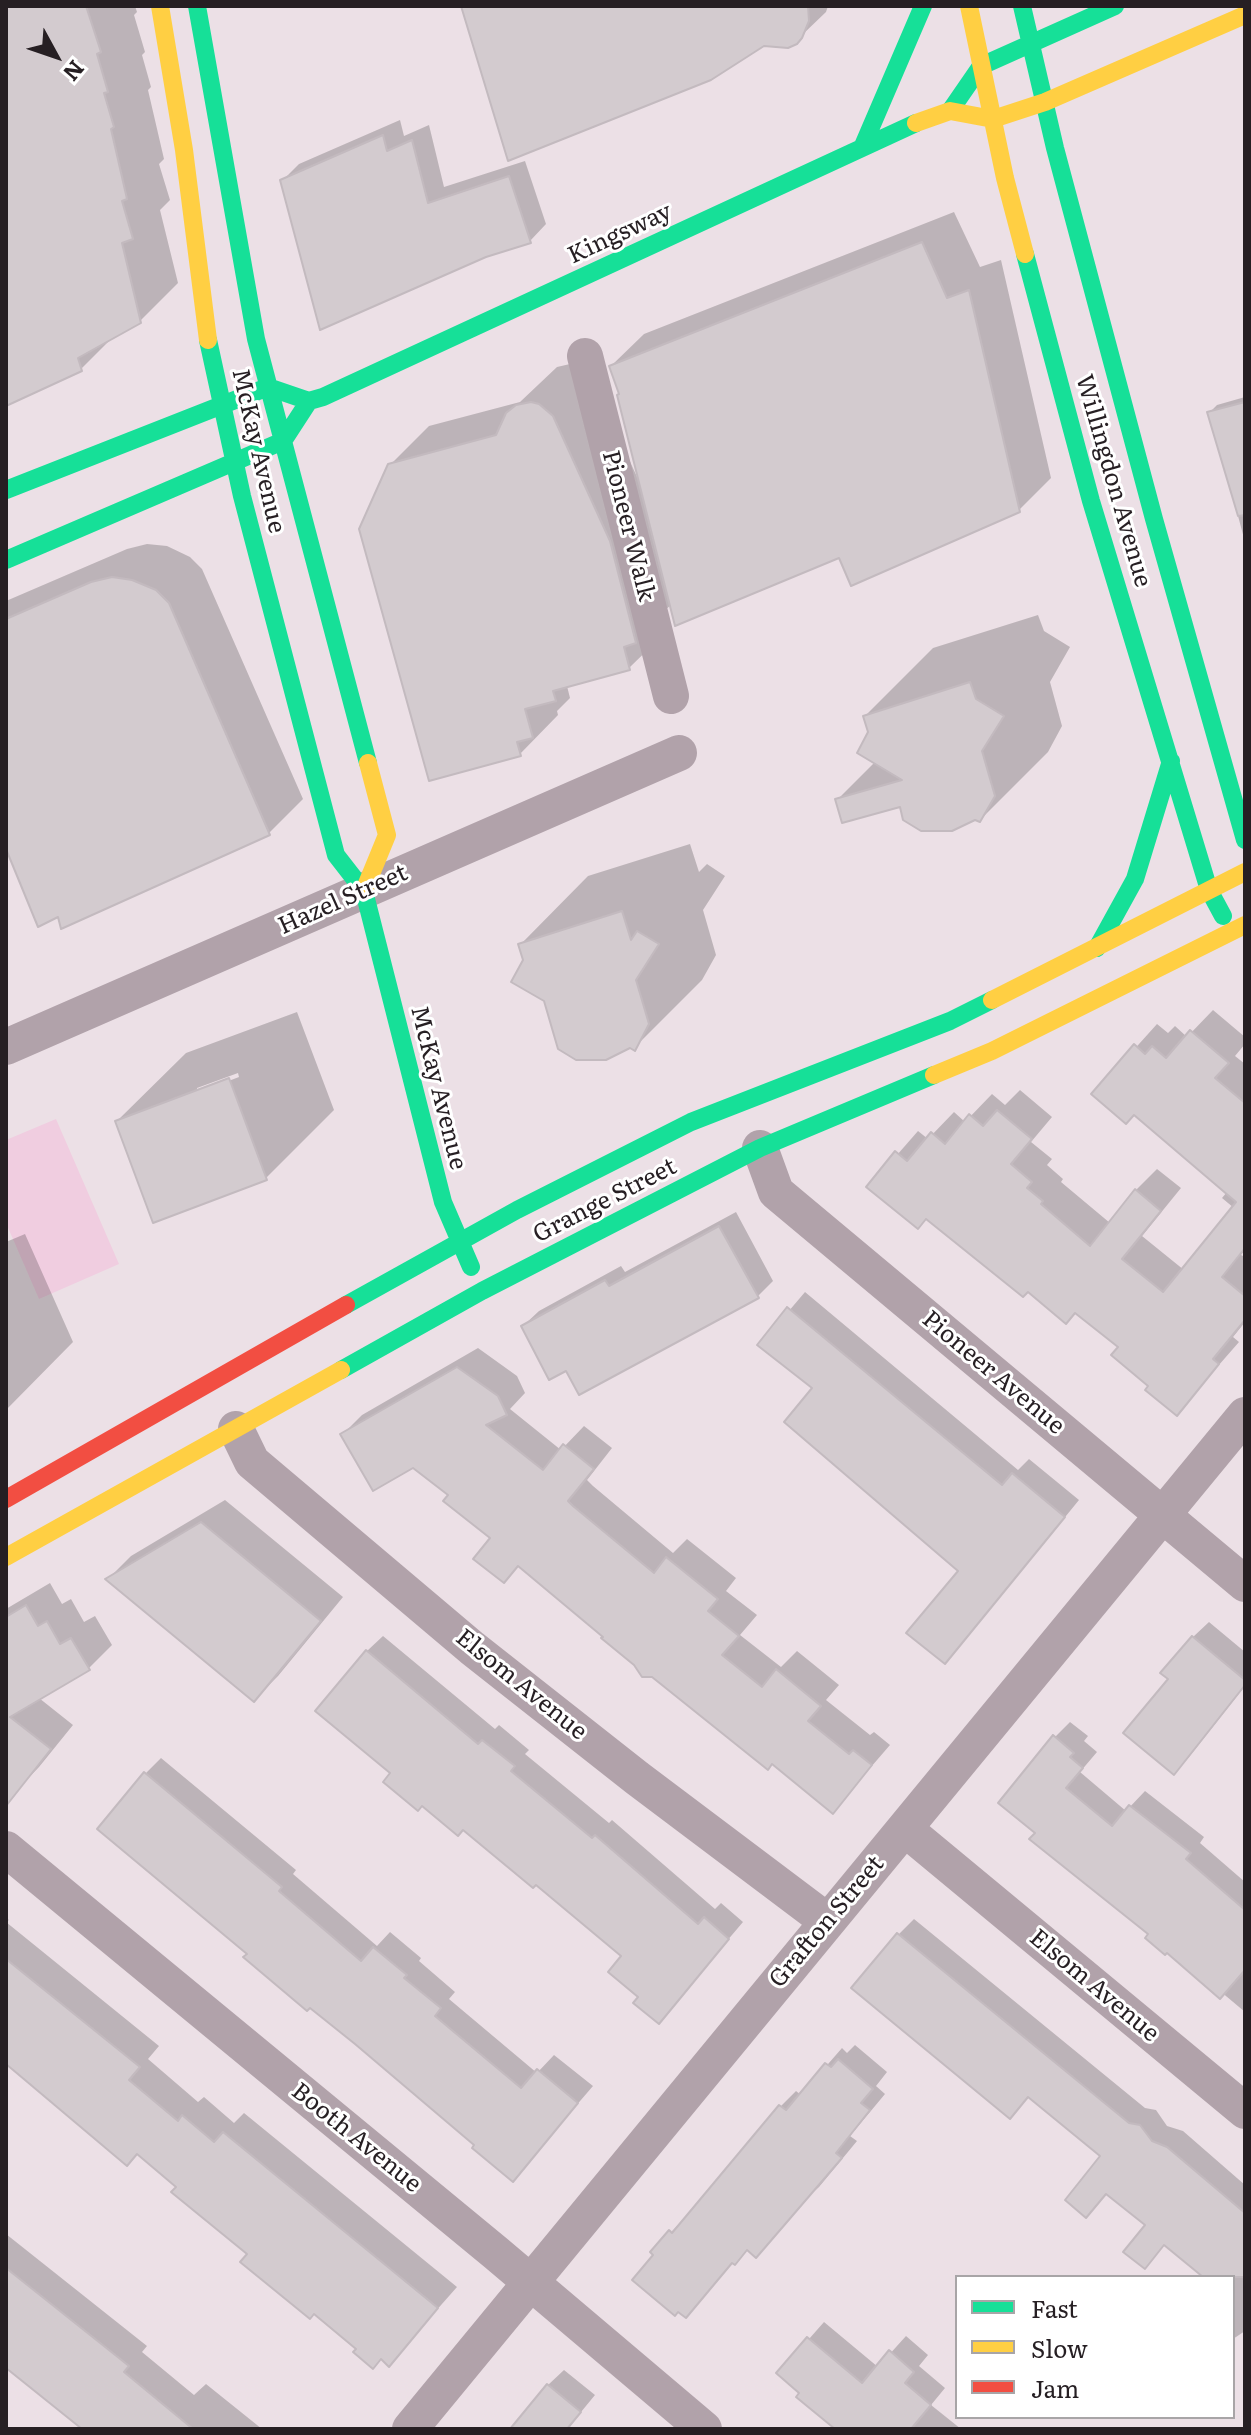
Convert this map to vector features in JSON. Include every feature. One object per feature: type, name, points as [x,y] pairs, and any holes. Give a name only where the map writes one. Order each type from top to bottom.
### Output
[{"type":"main road","name":"McKay Avenue","points":[[160,6],[184,150],[206,329],[242,496],[336,855],[364,891],[443,1202],[482,1291]]},
{"type":"main road","name":"McKay Avenue","points":[[197,6],[256,339],[387,835],[364,891]]},
{"type":"main road","points":[[862,148],[923,6]]},
{"type":"main road","name":"Willingdon Avenue","points":[[969,6],[1005,178],[1091,501],[1209,890],[1238,934]]},
{"type":"main road","name":"Willingdon Avenue","points":[[1022,6],[1154,519],[1245,840]]},
{"type":"main road","points":[[1115,6],[981,66],[950,111],[993,119],[1045,102],[1245,15]]},
{"type":"main road","name":"Kingsway","points":[[309,401],[862,148],[950,111]]},
{"type":"main road","points":[[6,490],[268,387],[309,401],[283,441],[6,560]]},
{"type":"main road","points":[[1097,948],[1135,879],[1171,761]]},
{"type":"main road","name":"Grange Street","points":[[6,1499],[459,1241],[691,1122],[950,1021],[1245,872]]},
{"type":"main road","name":"Grange Street","points":[[6,1557],[482,1291],[760,1148],[992,1051],[1171,959],[1238,934]]},
{"type":"street","name":"Pioneer Walk","points":[[585,356],[671,696]]},
{"type":"street","name":"Hazel Street","points":[[6,1047],[679,753]]},
{"type":"street","name":"Pioneer Avenue","points":[[760,1148],[776,1192],[1245,1584]]},
{"type":"street","name":"Grafton Street","points":[[410,2429],[1245,1415]]},
{"type":"street","name":"Elsom Avenue","points":[[236,1429],[252,1462],[472,1648],[637,1778],[827,1921]]},
{"type":"street","name":"Elsom Avenue","points":[[905,1829],[1245,2111]]},
{"type":"street","name":"Booth Avenue","points":[[6,1849],[496,2253],[704,2429]]},
{"type":"shaded area","points":[[56,1119],[119,1264],[39,1299],[6,1223],[6,1140]]},
{"type":"building","points":[[6,6],[86,6],[101,52],[97,54],[108,92],[104,93],[114,127],[111,129],[127,199],[122,201],[133,239],[122,243],[141,323],[78,358],[82,371],[6,406]]},
{"type":"building","points":[[461,6],[808,6],[809,21],[797,44],[788,48],[764,46],[711,80],[508,161]]},
{"type":"building","points":[[383,135],[387,151],[412,140],[428,203],[509,176],[531,243],[486,257],[320,330],[280,180]]},
{"type":"building","points":[[922,242],[947,298],[969,290],[1020,512],[851,586],[839,558],[675,626],[619,394],[609,366]]},
{"type":"building","points":[[1245,402],[1245,515],[1238,516],[1207,412]]},
{"type":"building","points":[[539,404],[553,416],[610,541],[636,643],[624,647],[630,670],[553,691],[556,701],[525,709],[533,738],[517,742],[521,756],[429,781],[359,529],[388,464],[496,435],[506,413],[516,405]]},
{"type":"building","points":[[112,577],[132,580],[156,590],[169,603],[270,835],[61,929],[58,917],[38,927],[6,849],[6,619],[91,582]]},
{"type":"building","points":[[970,682],[976,699],[1004,716],[982,751],[995,796],[980,822],[975,820],[952,831],[921,831],[903,820],[900,807],[842,823],[835,799],[902,780],[857,753],[868,732],[863,716]]},
{"type":"building","points":[[622,911],[631,940],[637,931],[659,944],[636,980],[649,1024],[635,1051],[630,1048],[606,1060],[576,1060],[558,1049],[544,1001],[511,982],[523,960],[518,944]]},
{"type":"building","points":[[1190,1030],[1229,1063],[1215,1078],[1245,1103],[1245,1248],[1222,1277],[1245,1296],[1245,1320],[1213,1359],[1219,1364],[1177,1416],[1145,1390],[1148,1386],[1111,1355],[1118,1347],[1075,1313],[1066,1324],[1028,1292],[1023,1297],[926,1219],[918,1229],[866,1187],[895,1151],[907,1161],[931,1132],[945,1144],[969,1114],[983,1126],[997,1110],[1032,1139],[1011,1164],[1032,1182],[1027,1188],[1090,1246],[1135,1189],[1161,1211],[1122,1259],[1163,1292],[1236,1202],[1134,1115],[1126,1124],[1091,1094],[1134,1044],[1145,1054],[1152,1046],[1166,1058]]},
{"type":"building","points":[[229,1078],[267,1180],[153,1223],[115,1121]]},
{"type":"building","points":[[719,1226],[759,1298],[579,1395],[566,1371],[549,1380],[521,1326],[605,1280],[609,1286]]},
{"type":"building","points":[[787,1307],[1002,1485],[1012,1473],[1065,1517],[945,1664],[906,1633],[958,1571],[784,1422],[812,1388],[757,1345]]},
{"type":"building","points":[[457,1367],[498,1396],[507,1415],[486,1425],[543,1470],[563,1444],[594,1469],[568,1501],[573,1506],[654,1573],[666,1557],[718,1599],[708,1611],[739,1636],[722,1655],[762,1687],[776,1669],[821,1706],[808,1721],[849,1754],[853,1750],[872,1765],[833,1814],[772,1764],[768,1770],[652,1677],[642,1677],[634,1665],[603,1637],[518,1566],[504,1583],[473,1559],[490,1538],[443,1501],[448,1495],[413,1468],[373,1491],[340,1434]]},
{"type":"building","points":[[201,1522],[321,1621],[254,1702],[105,1579]]},
{"type":"building","points":[[26,1605],[38,1626],[47,1621],[60,1644],[71,1638],[90,1670],[10,1717],[51,1749],[6,1806],[6,1617]]},
{"type":"building","points":[[1192,1636],[1245,1680],[1245,1685],[1174,1775],[1123,1733],[1168,1679],[1160,1673]]},
{"type":"building","points":[[366,1650],[478,1744],[482,1740],[515,1766],[511,1771],[592,1838],[595,1835],[698,1924],[704,1917],[729,1939],[659,2024],[633,2003],[638,1997],[608,1972],[621,1956],[536,1885],[533,1888],[463,1830],[458,1836],[422,1806],[418,1811],[383,1782],[390,1773],[315,1711]]},
{"type":"building","points":[[1053,1735],[1074,1753],[1070,1757],[1083,1768],[1066,1788],[1112,1826],[1129,1805],[1191,1853],[1186,1859],[1245,1910],[1245,1970],[1220,1999],[1145,1938],[1148,1934],[1029,1839],[1035,1833],[998,1803]]},
{"type":"building","points":[[144,1772],[282,1887],[279,1891],[361,1961],[373,1947],[407,1975],[404,1978],[441,2008],[435,2016],[521,2088],[537,2069],[578,2103],[513,2182],[355,2044],[310,2008],[307,2011],[243,1957],[247,1954],[97,1829]]},
{"type":"building","points":[[897,1933],[1129,2123],[1140,2125],[1152,2141],[1167,2147],[1245,2213],[1245,2277],[1201,2275],[1164,2245],[1145,2269],[1123,2252],[1145,2225],[1106,2194],[1086,2218],[1065,2200],[1100,2156],[1028,2097],[1010,2119],[851,1988]]},
{"type":"building","points":[[6,1959],[140,2067],[129,2080],[178,2121],[182,2115],[214,2142],[223,2132],[438,2308],[389,2367],[381,2359],[373,2369],[353,2352],[356,2349],[314,2314],[310,2319],[240,2262],[247,2254],[171,2192],[176,2187],[137,2154],[127,2166],[6,2064]]},
{"type":"building","points":[[838,2059],[873,2089],[861,2103],[870,2110],[836,2153],[842,2158],[756,2258],[747,2250],[735,2265],[732,2263],[686,2318],[678,2312],[675,2316],[632,2280],[653,2255],[650,2252],[669,2230],[672,2233],[779,2105],[786,2110],[825,2063],[831,2067]]},
{"type":"building","points":[[6,2268],[129,2366],[124,2372],[193,2429],[82,2429],[6,2368]]},
{"type":"building","points":[[807,2337],[862,2383],[889,2350],[914,2372],[905,2383],[931,2405],[911,2429],[835,2429],[796,2397],[799,2393],[776,2373]]},
{"type":"building","points":[[547,2384],[581,2412],[567,2429],[510,2429]]},
{"type":"traffic: fast","points":[[197,6],[256,339],[368,763]]},
{"type":"traffic: fast","points":[[862,148],[923,6]]},
{"type":"traffic: fast","points":[[1022,6],[1055,148],[1154,519],[1245,840]]},
{"type":"traffic: fast","points":[[950,111],[981,66],[1115,6]]},
{"type":"traffic: fast","points":[[6,490],[268,387],[309,401],[323,397],[916,123]]},
{"type":"traffic: fast","points":[[1025,254],[1091,501],[1209,890],[1223,916]]},
{"type":"traffic: fast","points":[[208,340],[242,496],[336,855],[364,891],[443,1202],[471,1267]]},
{"type":"traffic: fast","points":[[6,560],[283,441],[309,401]]},
{"type":"traffic: fast","points":[[1097,948],[1135,879],[1171,761]]},
{"type":"traffic: fast","points":[[346,1305],[517,1210],[691,1122],[950,1021],[992,1000]]},
{"type":"traffic: fast","points":[[341,1370],[482,1291],[760,1148],[934,1075]]},
{"type":"traffic: slow","points":[[160,6],[184,150],[208,340]]},
{"type":"traffic: slow","points":[[969,6],[1005,178],[1025,254]]},
{"type":"traffic: slow","points":[[916,123],[950,111],[993,119],[1045,102],[1245,15]]},
{"type":"traffic: slow","points":[[364,891],[387,835],[368,763]]},
{"type":"traffic: slow","points":[[992,1000],[1245,872]]},
{"type":"traffic: slow","points":[[934,1075],[992,1051],[1245,925]]},
{"type":"traffic: slow","points":[[6,1557],[341,1370]]},
{"type":"traffic: jam","points":[[6,1499],[346,1305]]}]
